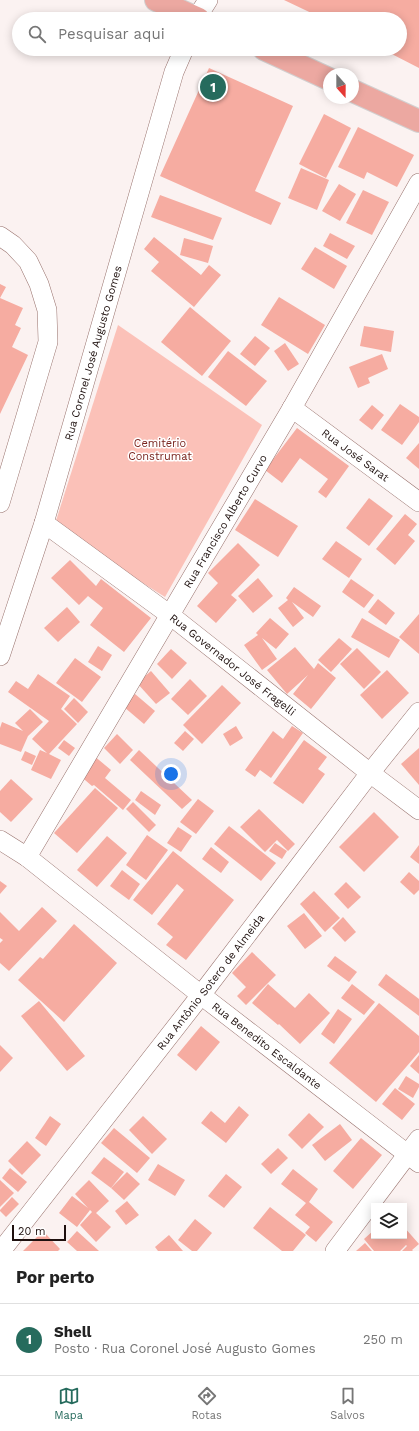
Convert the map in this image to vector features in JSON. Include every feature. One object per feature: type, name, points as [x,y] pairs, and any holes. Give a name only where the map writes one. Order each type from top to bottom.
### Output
[{"type":"main road","points":[[156,0],[194,12]]},
{"type":"main road","points":[[279,56],[323,76]]},
{"type":"main road","points":[[359,94],[419,121]]},
{"type":"street","name":"Rua Coronel José Augusto Gomes","points":[[0,656],[44,523],[174,72],[181,56]]},
{"type":"street","name":"Rua Francisco Alberto Curvo","points":[[27,857],[292,408],[419,183]]},
{"type":"street","points":[[0,236],[13,245],[28,261],[39,284],[47,310],[48,342],[0,503]]},
{"type":"street","name":"Rua José Sarat","points":[[292,408],[419,502]]},
{"type":"street","name":"Rua Governador José Fragelli","points":[[44,523],[170,615],[419,810]]},
{"type":"street","name":"Rua Antônio Sotero de Almeida","points":[[1,1251],[201,995],[370,773],[419,712]]},
{"type":"street","name":"Rua Benedito Escaldante","points":[[0,840],[27,857],[201,995],[413,1159]]},
{"type":"street","points":[[335,1251],[413,1159],[419,1139]]},
{"type":"green space","name":"Cemitério Construmat","points":[[118,325],[262,425],[165,597],[54,527]]},
{"type":"building","points":[[284,0],[419,0],[419,68],[396,56],[407,56],[407,12],[309,12]]},
{"type":"building","points":[[209,68],[293,106],[255,191],[281,203],[271,225],[160,176]]},
{"type":"building","points":[[324,114],[351,128],[326,178],[299,164]]},
{"type":"building","points":[[358,127],[414,155],[397,187],[367,172],[364,179],[338,167]]},
{"type":"building","points":[[301,168],[329,180],[317,210],[288,198]]},
{"type":"building","points":[[339,184],[356,194],[340,221],[322,211]]},
{"type":"building","points":[[363,190],[389,202],[372,235],[346,223]]},
{"type":"building","points":[[160,195],[222,218],[213,240],[151,217]]},
{"type":"building","points":[[330,233],[355,246],[347,259],[323,246]]},
{"type":"building","points":[[154,237],[201,275],[209,265],[221,275],[194,307],[151,271],[159,262],[144,249]]},
{"type":"building","points":[[184,238],[213,246],[208,263],[180,255]]},
{"type":"building","points":[[315,247],[347,266],[334,289],[301,269]]},
{"type":"building","points":[[0,284],[6,287],[0,298]]},
{"type":"building","points":[[279,297],[325,325],[308,354],[261,325]]},
{"type":"building","points":[[0,298],[23,308],[15,325],[21,328],[12,347],[28,355],[0,414]]},
{"type":"building","points":[[190,307],[231,341],[202,376],[161,342]]},
{"type":"building","points":[[364,326],[394,331],[391,352],[360,346]]},
{"type":"building","points":[[255,336],[270,348],[255,366],[240,354]]},
{"type":"building","points":[[285,343],[299,364],[288,371],[274,351]]},
{"type":"building","points":[[228,351],[267,381],[246,406],[208,377]]},
{"type":"building","points":[[382,354],[388,369],[368,378],[370,383],[358,388],[349,367]]},
{"type":"building","points":[[400,404],[419,417],[419,422],[402,445],[381,430]]},
{"type":"building","points":[[372,405],[384,415],[372,430],[359,420]]},
{"type":"building","points":[[297,428],[349,466],[326,498],[318,492],[328,479],[300,458],[282,483],[265,470]]},
{"type":"building","points":[[419,443],[419,469],[406,458]]},
{"type":"building","points":[[369,498],[393,516],[369,546],[346,528]]},
{"type":"building","points":[[255,499],[298,526],[278,557],[235,530]]},
{"type":"building","points":[[405,514],[417,524],[408,535],[415,541],[395,565],[376,549]]},
{"type":"building","points":[[336,541],[362,559],[349,578],[322,559]]},
{"type":"building","points":[[238,543],[260,565],[231,595],[237,600],[216,623],[197,606],[218,583],[208,573]]},
{"type":"building","points":[[70,560],[96,586],[101,579],[151,618],[124,652],[90,625],[103,608],[88,596],[79,605],[51,578]]},
{"type":"building","points":[[258,578],[273,596],[253,613],[238,596]]},
{"type":"building","points":[[351,579],[374,595],[364,608],[342,592]]},
{"type":"building","points":[[294,587],[321,606],[313,617],[292,602],[304,618],[293,627],[278,608],[288,600],[286,598]]},
{"type":"building","points":[[378,599],[395,613],[386,625],[368,612]]},
{"type":"building","points":[[67,607],[80,622],[58,642],[44,628]]},
{"type":"building","points":[[419,614],[419,654],[399,637]]},
{"type":"building","points":[[270,618],[289,634],[276,649],[262,638],[277,659],[262,670],[244,645],[258,635],[256,633]]},
{"type":"building","points":[[362,618],[400,640],[389,658],[351,637]]},
{"type":"building","points":[[339,638],[352,649],[331,672],[318,660]]},
{"type":"building","points":[[98,646],[112,655],[102,671],[88,662]]},
{"type":"building","points":[[295,647],[314,669],[318,663],[336,678],[311,709],[293,694],[308,675],[287,694],[267,670]]},
{"type":"building","points":[[357,648],[381,672],[364,689],[340,664]]},
{"type":"building","points":[[171,649],[187,663],[172,679],[157,664]]},
{"type":"building","points":[[75,658],[101,677],[82,702],[56,683]]},
{"type":"building","points":[[387,670],[409,693],[382,719],[360,695]]},
{"type":"building","points":[[151,671],[170,693],[156,704],[137,683]]},
{"type":"building","points":[[38,674],[70,696],[61,709],[77,724],[49,754],[61,760],[51,779],[31,770],[40,750],[47,753],[32,739],[49,721],[8,692],[16,681],[28,689]]},
{"type":"building","points":[[190,679],[207,696],[188,715],[171,699]]},
{"type":"building","points":[[222,685],[241,703],[202,744],[183,725]]},
{"type":"building","points":[[135,694],[155,711],[144,724],[124,707]]},
{"type":"building","points":[[74,698],[88,712],[78,723],[64,709]]},
{"type":"building","points":[[30,709],[43,722],[28,736],[21,752],[0,744],[0,728],[2,722],[23,731],[15,723]]},
{"type":"building","points":[[236,726],[243,738],[230,746],[223,734]]},
{"type":"building","points":[[292,726],[303,733],[271,778],[260,770],[255,777],[245,770],[273,731],[283,739]]},
{"type":"building","points":[[185,731],[194,739],[183,751],[174,743]]},
{"type":"building","points":[[117,734],[133,750],[120,764],[104,748]]},
{"type":"building","points":[[64,740],[75,748],[69,756],[58,748]]},
{"type":"building","points":[[304,740],[327,757],[318,769],[325,774],[303,804],[273,783]]},
{"type":"building","points":[[419,748],[419,785],[401,764]]},
{"type":"building","points":[[139,750],[192,800],[182,809],[130,760]]},
{"type":"building","points":[[25,751],[36,756],[32,765],[21,760]]},
{"type":"building","points":[[93,755],[111,770],[105,778],[131,800],[123,810],[94,785],[92,786],[78,774]]},
{"type":"building","points":[[11,779],[33,799],[11,822],[0,812],[0,791]]},
{"type":"building","points":[[95,788],[118,808],[77,853],[54,833]]},
{"type":"building","points":[[141,791],[161,805],[155,815],[135,800]]},
{"type":"building","points":[[198,799],[214,811],[196,834],[180,822]]},
{"type":"building","points":[[133,802],[156,825],[149,832],[126,809]]},
{"type":"building","points":[[259,809],[295,844],[288,851],[277,840],[265,852],[240,827]]},
{"type":"building","points":[[374,812],[399,837],[364,872],[339,847]]},
{"type":"building","points":[[229,826],[276,863],[261,881],[214,844]]},
{"type":"building","points":[[178,827],[192,836],[181,852],[167,843]]},
{"type":"building","points":[[147,835],[168,850],[146,880],[126,865]]},
{"type":"building","points":[[107,836],[127,853],[97,887],[77,870]]},
{"type":"building","points":[[275,843],[287,851],[282,859],[269,851]]},
{"type":"building","points":[[419,845],[419,864],[410,857]]},
{"type":"building","points":[[211,847],[229,862],[221,873],[202,859]]},
{"type":"building","points":[[173,851],[234,900],[186,960],[166,945],[173,937],[157,924],[184,890],[177,884],[152,915],[133,900]]},
{"type":"building","points":[[122,870],[140,884],[129,900],[110,886]]},
{"type":"building","points":[[409,872],[419,881],[419,890],[414,895],[400,882]]},
{"type":"building","points":[[0,881],[7,886],[0,894]]},
{"type":"building","points":[[346,882],[361,897],[348,909],[334,894]]},
{"type":"building","points":[[314,891],[340,918],[325,932],[300,904]]},
{"type":"building","points":[[42,907],[57,921],[9,971],[0,963],[0,943],[3,940],[0,938],[0,912],[19,931]]},
{"type":"building","points":[[304,913],[322,936],[305,949],[287,926]]},
{"type":"building","points":[[343,917],[356,932],[345,942],[332,928]]},
{"type":"building","points":[[74,924],[117,963],[64,1022],[18,980],[40,957],[43,959]]},
{"type":"building","points":[[252,952],[276,975],[246,1005],[237,996],[246,987],[232,973]]},
{"type":"building","points":[[335,956],[357,972],[349,982],[327,966]]},
{"type":"building","points":[[386,974],[419,999],[419,1016],[378,985]]},
{"type":"building","points":[[268,984],[295,1008],[309,993],[330,1013],[300,1044],[279,1024],[278,1025],[252,1003]]},
{"type":"building","points":[[352,984],[375,1002],[364,1015],[341,998]]},
{"type":"building","points":[[39,1001],[85,1056],[67,1071],[21,1016]]},
{"type":"building","points":[[379,1003],[419,1036],[419,1052],[376,1102],[329,1063]]},
{"type":"building","points":[[338,1009],[352,1019],[334,1044],[321,1034]]},
{"type":"building","points":[[201,1026],[220,1042],[196,1071],[177,1055]]},
{"type":"building","points":[[0,1045],[13,1058],[0,1072]]},
{"type":"building","points":[[419,1055],[419,1074],[410,1066]]},
{"type":"building","points":[[406,1076],[419,1084],[413,1098],[398,1089]]},
{"type":"building","points":[[395,1088],[415,1104],[402,1120],[382,1104]]},
{"type":"building","points":[[239,1106],[249,1115],[226,1143],[201,1123],[211,1111],[225,1123]]},
{"type":"building","points":[[309,1113],[324,1127],[302,1149],[288,1135]]},
{"type":"building","points":[[50,1116],[61,1124],[46,1146],[35,1138]]},
{"type":"building","points":[[143,1116],[167,1139],[152,1154],[129,1130]]},
{"type":"building","points":[[340,1124],[352,1140],[325,1161],[312,1145]]},
{"type":"building","points":[[114,1128],[150,1158],[137,1173],[101,1143]]},
{"type":"building","points":[[361,1138],[382,1155],[353,1189],[333,1171]]},
{"type":"building","points":[[27,1141],[41,1155],[22,1175],[8,1161]]},
{"type":"building","points":[[278,1148],[288,1158],[271,1174],[261,1164]]},
{"type":"building","points":[[104,1157],[124,1172],[111,1188],[91,1173]]},
{"type":"building","points":[[158,1164],[185,1180],[175,1196],[148,1180]]},
{"type":"building","points":[[10,1168],[27,1182],[18,1192],[2,1178]]},
{"type":"building","points":[[293,1169],[318,1189],[309,1202],[333,1222],[316,1242],[305,1233],[310,1227],[295,1215],[306,1203],[281,1184]]},
{"type":"building","points":[[127,1172],[140,1184],[124,1200],[111,1188]]},
{"type":"building","points":[[226,1174],[242,1187],[224,1208],[208,1196]]},
{"type":"building","points":[[0,1180],[14,1193],[0,1207]]},
{"type":"building","points":[[89,1180],[109,1201],[96,1213],[111,1227],[96,1242],[80,1225],[92,1212],[90,1210],[77,1227],[59,1213],[72,1196],[88,1208],[75,1194]]},
{"type":"building","points":[[12,1197],[19,1204],[6,1217],[0,1210]]},
{"type":"building","points":[[127,1201],[139,1215],[126,1225],[115,1211]]},
{"type":"building","points":[[270,1207],[306,1235],[293,1251],[282,1251],[253,1228]]},
{"type":"building","points":[[195,1219],[212,1233],[197,1251],[192,1251],[178,1240]]},
{"type":"building","points":[[407,1230],[419,1244],[412,1250],[413,1251],[402,1251],[407,1246],[406,1245],[400,1251],[374,1251],[364,1239],[371,1233],[371,1239],[407,1239]]},
{"type":"building","points":[[43,1231],[60,1249],[58,1251],[23,1251]]},
{"type":"building","points":[[77,1231],[99,1251],[77,1251],[67,1242]]},
{"type":"building","points":[[169,1235],[183,1251],[158,1251],[155,1247]]},
{"type":"building","points":[[365,1243],[372,1251],[356,1251]]},
{"type":"place","name":"Shell","points":[[213,87]]}]
